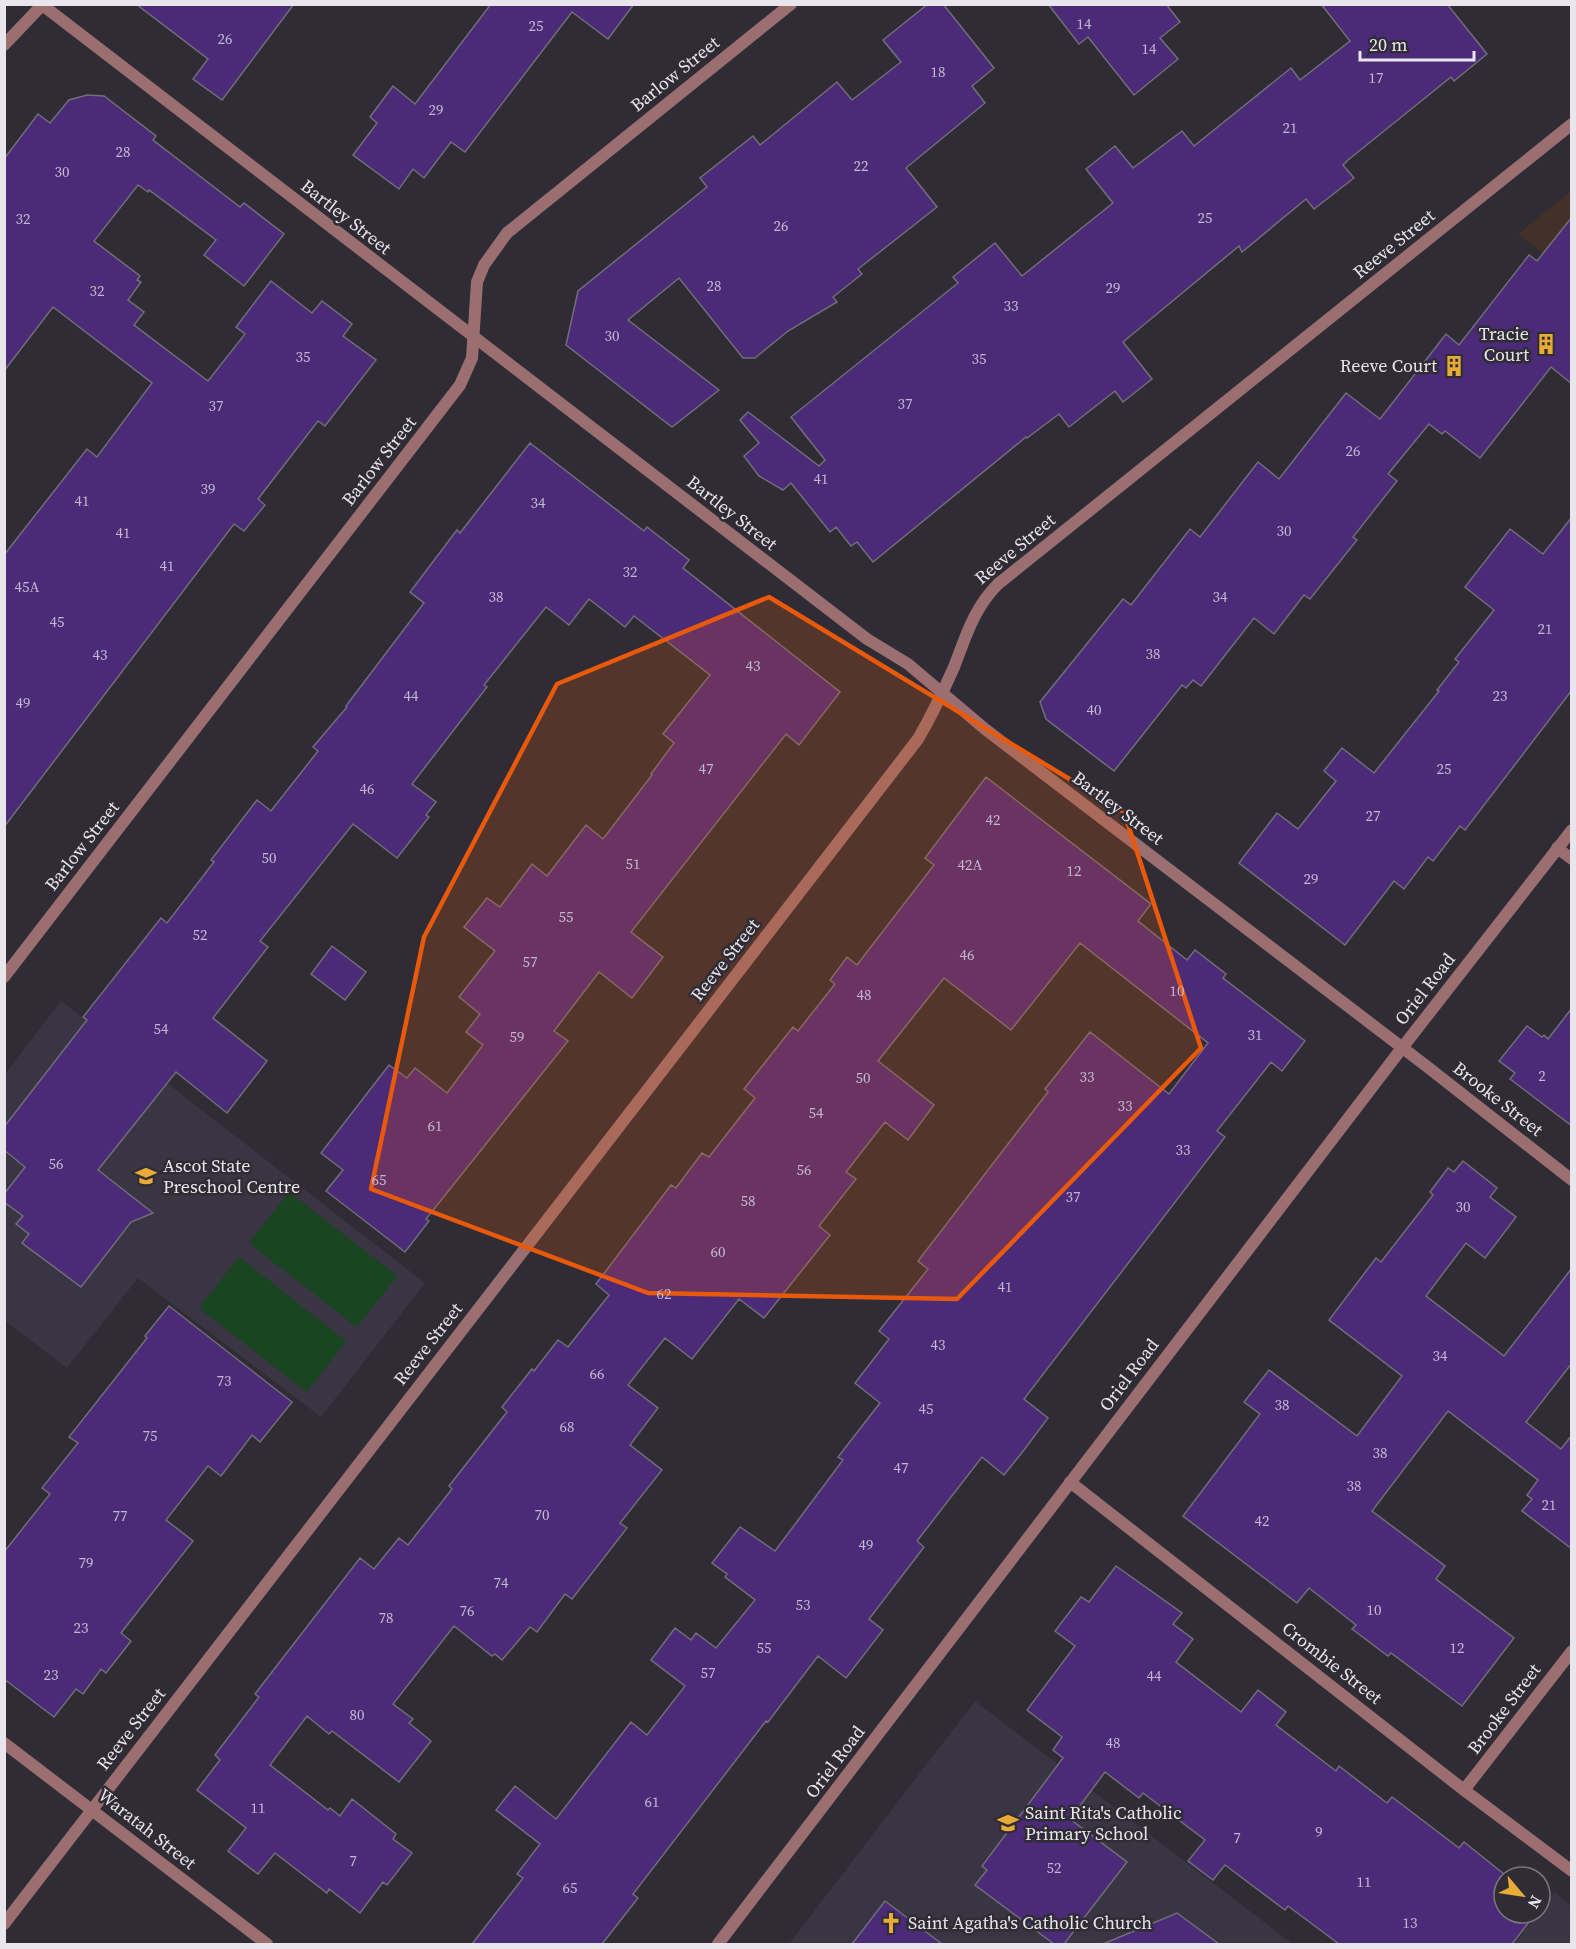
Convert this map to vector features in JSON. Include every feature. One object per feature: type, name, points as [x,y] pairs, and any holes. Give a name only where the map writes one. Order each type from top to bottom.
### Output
[{"type":"street","name":"Barlow Street","points":[[4,977],[459,385],[472,358],[477,282],[484,265],[507,233],[791,4]]},
{"type":"street","name":"Bartley Street","points":[[42,5],[867,639],[908,664],[994,736],[1402,1048]]},
{"type":"street","points":[[4,45],[42,5]]},
{"type":"street","name":"Reeve Street","points":[[4,1924],[911,748],[943,693],[976,610],[985,597],[998,584],[1572,124]]},
{"type":"street","name":"Oriel Road","points":[[718,1944],[1402,1048],[1572,830]]},
{"type":"street","points":[[1557,848],[1572,859]]},
{"type":"street","name":"Brooke Street","points":[[1402,1048],[1572,1180]]},
{"type":"street","name":"Crombie Street","points":[[1070,1482],[1464,1790],[1572,1871]]},
{"type":"street","name":"Brooke Street","points":[[1464,1790],[1572,1651]]},
{"type":"street","name":"Waratah Street","points":[[4,1743],[267,1944]]},
{"type":"highlighted area","points":[[769,597],[1124,812],[1201,1048],[957,1299],[648,1293],[371,1189],[424,937],[557,684]]},
{"type":"shaded area","points":[[1571,191],[1571,275],[1518,234]]},
{"type":"shaded area","name":"Ascot State Preschool Centre","points":[[61,1001],[425,1283],[321,1417],[138,1278],[67,1368],[5,1321],[5,1074]]},
{"type":"shaded area","name":"Saint Rita's Catholic Primary School","points":[[975,1701],[1293,1944],[789,1944]]},
{"type":"shaded area","points":[[1554,1892],[1571,1906],[1571,1944],[1514,1944],[1529,1925],[1552,1925],[1552,1895]]},
{"type":"green space","points":[[289,1192],[397,1276],[357,1327],[249,1243]]},
{"type":"green space","points":[[239,1257],[346,1341],[307,1392],[199,1308]]},
{"type":"building","points":[[136,4],[294,4],[222,100],[193,79],[208,59]]},
{"type":"building","points":[[491,4],[634,4],[608,39],[572,12],[465,152],[451,142],[424,178],[413,169],[399,189],[353,155],[377,123],[370,117],[393,86],[415,104]]},
{"type":"building","points":[[928,4],[943,4],[994,68],[972,86],[985,103],[906,168],[937,207],[858,269],[862,274],[833,297],[837,302],[788,331],[755,358],[743,358],[679,278],[628,320],[719,390],[672,427],[566,345],[578,291],[707,187],[700,178],[753,136],[760,145],[837,82],[852,100],[901,62],[883,40]]},
{"type":"building","points":[[1048,4],[1166,4],[1180,22],[1160,38],[1178,59],[1134,95],[1088,37],[1079,44]]},
{"type":"building","points":[[1321,4],[1447,4],[1487,54],[1454,81],[1451,77],[1348,160],[1343,165],[1354,178],[1314,209],[1306,199],[1242,252],[1239,246],[1123,342],[1152,379],[1123,402],[1115,391],[1069,427],[1059,414],[1026,437],[873,562],[857,542],[851,546],[836,527],[830,532],[791,483],[783,490],[759,476],[744,456],[759,443],[740,420],[748,412],[819,466],[825,460],[791,417],[958,283],[953,277],[995,243],[1022,276],[1113,203],[1086,169],[1115,146],[1133,168],[1182,131],[1194,146],[1291,68],[1300,80],[1350,41]]},
{"type":"building","points":[[87,95],[104,96],[156,136],[153,140],[240,207],[244,203],[284,234],[244,286],[204,255],[216,240],[149,190],[148,192],[138,185],[94,241],[140,276],[137,280],[141,282],[128,300],[144,312],[134,325],[208,381],[245,334],[236,327],[271,281],[312,313],[322,301],[352,324],[343,336],[376,360],[325,426],[318,421],[258,499],[265,505],[244,531],[234,524],[4,827],[4,555],[87,449],[97,457],[152,383],[53,307],[4,371],[4,159],[38,114],[50,123],[69,100]]},
{"type":"building","points":[[1572,217],[1572,384],[1551,367],[1480,458],[1445,431],[1442,434],[1429,424],[1388,474],[1397,481],[1353,537],[1357,540],[1310,599],[1304,595],[1274,634],[1254,618],[1201,686],[1193,680],[1186,688],[1182,685],[1114,771],[1046,719],[1040,702],[1123,599],[1131,605],[1190,529],[1200,537],[1258,462],[1279,479],[1346,393],[1380,419],[1446,334],[1459,345],[1529,255],[1537,261]]},
{"type":"building","points":[[530,443],[644,531],[647,527],[689,560],[683,568],[840,692],[799,745],[786,734],[631,932],[663,957],[632,998],[599,972],[554,1031],[568,1041],[426,1219],[429,1221],[405,1252],[326,1191],[343,1170],[321,1153],[389,1065],[407,1078],[415,1068],[447,1093],[483,1045],[466,1032],[480,1014],[459,997],[495,951],[464,927],[487,898],[500,907],[532,864],[547,876],[586,825],[603,839],[674,743],[663,734],[710,675],[634,616],[625,627],[589,599],[569,625],[546,607],[484,685],[487,687],[412,784],[436,802],[426,815],[429,817],[397,858],[353,824],[260,941],[268,947],[213,1018],[267,1061],[227,1113],[176,1072],[98,1170],[153,1213],[131,1222],[81,1287],[22,1243],[29,1234],[16,1224],[23,1216],[4,1202],[4,1194],[25,1167],[4,1150],[4,1127],[87,1020],[83,1017],[161,918],[167,923],[214,862],[211,860],[257,800],[271,811],[318,751],[313,747],[347,707],[424,603],[410,592],[457,530],[460,533]]},
{"type":"building","points":[[1572,517],[1572,690],[1465,830],[1460,826],[1433,861],[1428,857],[1404,889],[1394,881],[1345,945],[1239,863],[1277,813],[1298,829],[1336,781],[1324,771],[1342,748],[1374,773],[1439,691],[1437,690],[1459,662],[1455,659],[1494,610],[1465,587],[1510,529],[1543,554]]},
{"type":"building","points":[[986,777],[1151,904],[1138,921],[1187,960],[1195,950],[1226,974],[1223,978],[1305,1041],[1282,1071],[1271,1062],[1217,1131],[1225,1137],[1024,1399],[1048,1418],[1024,1450],[1004,1475],[982,1457],[917,1541],[924,1547],[869,1619],[883,1630],[846,1678],[818,1656],[633,1894],[638,1898],[602,1944],[472,1944],[523,1878],[517,1874],[540,1844],[496,1810],[515,1786],[556,1819],[631,1722],[647,1735],[685,1686],[651,1660],[675,1628],[691,1640],[696,1633],[716,1648],[755,1600],[725,1577],[727,1574],[712,1563],[740,1527],[775,1551],[843,1460],[838,1457],[880,1403],[855,1383],[889,1339],[879,1331],[928,1269],[918,1261],[1048,1092],[1045,1089],[1090,1032],[1169,1094],[1208,1043],[1080,943],[1011,1030],[944,978],[878,1061],[934,1105],[908,1140],[885,1122],[846,1172],[856,1179],[819,1226],[830,1235],[764,1318],[739,1299],[692,1359],[665,1338],[628,1385],[658,1408],[630,1445],[662,1470],[620,1523],[627,1528],[572,1599],[565,1594],[537,1632],[530,1627],[502,1660],[495,1654],[492,1656],[454,1626],[393,1704],[413,1719],[409,1723],[431,1741],[399,1782],[332,1731],[329,1734],[307,1716],[270,1765],[328,1810],[330,1808],[340,1816],[352,1799],[396,1834],[393,1839],[412,1853],[387,1885],[383,1882],[360,1913],[329,1889],[327,1893],[275,1853],[258,1874],[228,1851],[246,1828],[197,1790],[220,1760],[215,1755],[259,1697],[255,1694],[360,1558],[374,1569],[399,1538],[408,1545],[452,1489],[449,1486],[507,1412],[502,1407],[532,1369],[534,1371],[558,1340],[568,1347],[609,1295],[596,1284],[671,1185],[676,1188],[702,1153],[709,1157],[755,1098],[744,1089],[793,1027],[798,1031],[835,984],[830,980],[847,957],[857,965],[934,865],[925,858]]},
{"type":"building","points":[[332,946],[366,972],[345,1000],[311,974]]},
{"type":"building","points":[[1572,1008],[1572,1126],[1510,1079],[1515,1073],[1499,1061],[1527,1026],[1548,1039]]},
{"type":"building","points":[[1463,1161],[1497,1188],[1490,1197],[1516,1217],[1485,1258],[1466,1243],[1426,1296],[1504,1356],[1572,1268],[1572,1363],[1526,1422],[1561,1449],[1572,1435],[1572,1549],[1522,1511],[1532,1499],[1527,1495],[1538,1480],[1448,1411],[1372,1511],[1445,1566],[1436,1579],[1514,1638],[1462,1706],[1391,1653],[1388,1656],[1352,1629],[1356,1625],[1309,1588],[1297,1603],[1183,1516],[1260,1414],[1244,1402],[1269,1370],[1357,1436],[1402,1376],[1329,1320],[1376,1258],[1381,1262],[1433,1195],[1430,1192],[1448,1168],[1454,1172]]},
{"type":"building","points":[[169,1306],[292,1402],[260,1442],[252,1435],[221,1476],[208,1466],[166,1520],[193,1541],[121,1633],[131,1641],[106,1673],[101,1669],[83,1694],[76,1689],[54,1717],[4,1679],[4,1552],[50,1494],[42,1488],[78,1443],[69,1437],[147,1338],[145,1336]]},
{"type":"building","points":[[1116,1566],[1182,1613],[1173,1624],[1193,1639],[1176,1662],[1241,1712],[1258,1690],[1286,1712],[1276,1725],[1336,1771],[1339,1766],[1387,1803],[1392,1797],[1459,1848],[1464,1842],[1493,1865],[1492,1925],[1527,1925],[1512,1944],[1339,1944],[1288,1906],[1285,1910],[1225,1865],[1213,1880],[1188,1861],[1205,1840],[1143,1793],[1139,1798],[1105,1772],[1070,1819],[1127,1862],[1064,1944],[1054,1944],[975,1885],[987,1870],[982,1866],[1063,1758],[1053,1750],[1062,1737],[1027,1710],[1075,1646],[1055,1631],[1081,1597],[1089,1602]]},
{"type":"building","name":"Saint Agatha's Catholic Church","points":[[885,1901],[942,1944],[852,1944]]},
{"type":"building","points":[[1177,1913],[1219,1944],[1103,1944]]},
{"type":"place","name":"Tracie Court","points":[[1546,344]]},
{"type":"place","name":"Reeve Court","points":[[1454,366]]},
{"type":"place","name":"Ascot State Preschool Centre","points":[[146,1176]]},
{"type":"place","name":"Saint Rita's Catholic Primary School","points":[[1008,1823]]},
{"type":"place","name":"Saint Agatha's Catholic Church","points":[[891,1923]]}]
